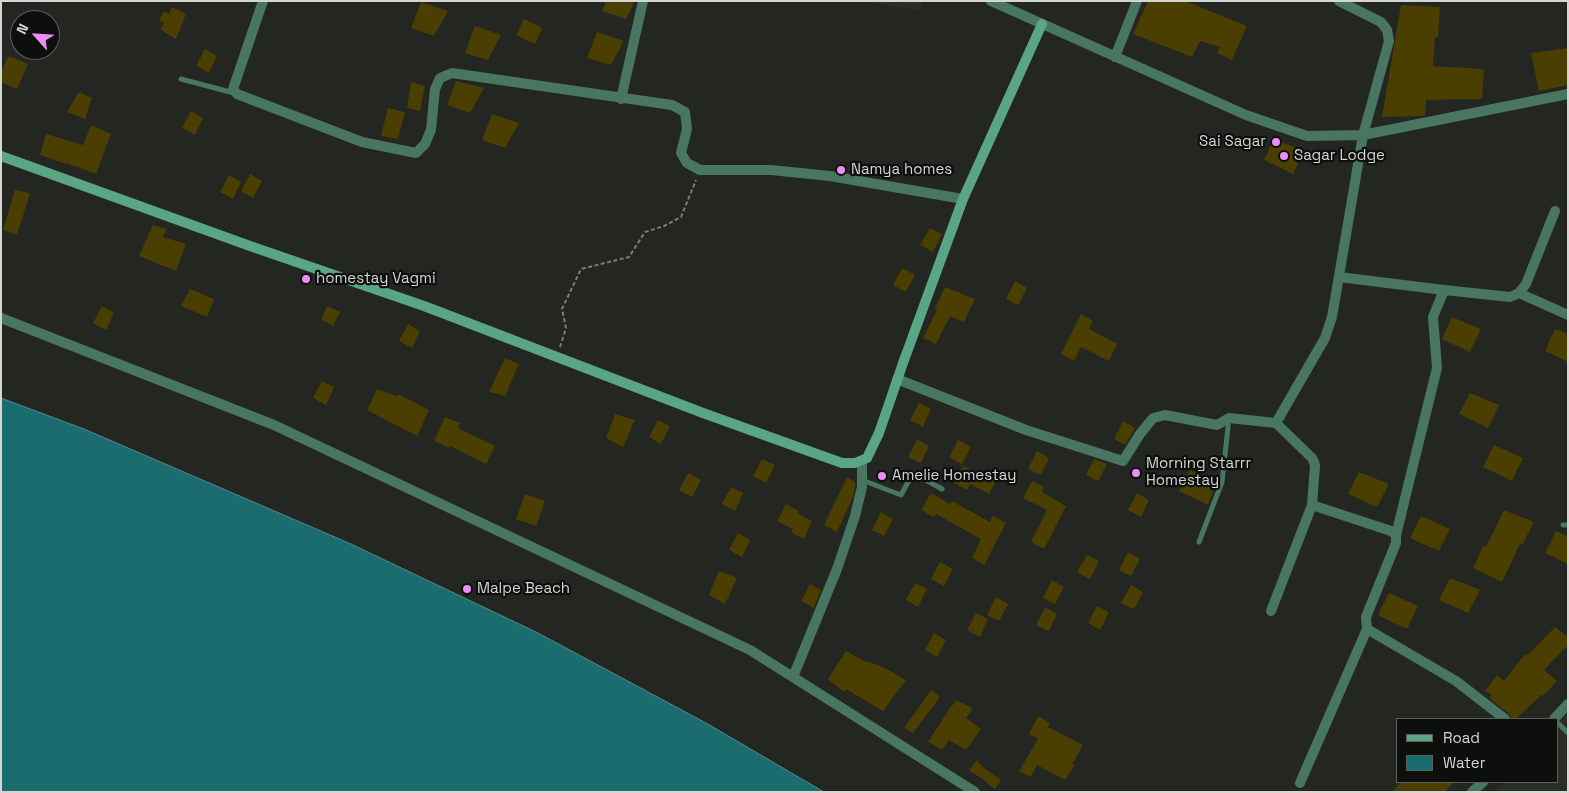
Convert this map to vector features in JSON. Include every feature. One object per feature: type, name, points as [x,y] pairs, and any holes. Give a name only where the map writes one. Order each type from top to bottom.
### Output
[{"type":"street","points":[[263,1],[233,89],[236,94],[362,142],[416,153],[425,144],[431,130],[435,89],[440,78],[452,73],[672,105],[685,112],[687,129],[681,153],[687,163],[700,170],[771,170],[830,176],[963,199]]},
{"type":"street","points":[[621,99],[643,1]]},
{"type":"street","points":[[991,1],[1246,115],[1307,136],[1363,135],[1568,94]]},
{"type":"street","points":[[1116,57],[1137,1]]},
{"type":"street","points":[[1276,423],[1324,338],[1332,317],[1363,135],[1389,41],[1387,30],[1381,22],[1339,1]]},
{"type":"street","points":[[1,156],[250,246],[424,306],[703,413],[842,463],[855,463],[867,458],[879,433],[963,199],[1042,24]]},
{"type":"street","points":[[1339,277],[1510,297],[1519,293],[1526,284],[1555,212]]},
{"type":"street","points":[[1300,783],[1367,629],[1366,617],[1396,542],[1396,535],[1437,368],[1433,317],[1444,290]]},
{"type":"street","points":[[1519,293],[1568,315]]},
{"type":"street","points":[[1,318],[274,425],[750,650],[975,792]]},
{"type":"street","points":[[897,379],[1026,430],[1123,461],[1140,434],[1153,418],[1165,415],[1217,425],[1229,418],[1276,423],[1314,462],[1312,504],[1272,611]]},
{"type":"street","points":[[793,677],[837,569],[855,516],[862,487],[862,461]]},
{"type":"street","points":[[1312,504],[1391,531],[1396,535]]},
{"type":"street","points":[[1367,629],[1456,681],[1504,718]]},
{"type":"street","points":[[1555,718],[1568,704]]},
{"type":"street","points":[[1472,792],[1482,783]]},
{"type":"lane","points":[[181,79],[236,94]]},
{"type":"lane","points":[[1199,542],[1222,482],[1229,418]]},
{"type":"lane","points":[[862,480],[901,496],[913,473],[942,489]]},
{"type":"lane","points":[[1559,724],[1568,733]]},
{"type":"path","points":[[558,357],[566,328],[562,309],[581,269],[629,257],[644,232],[664,226],[681,217],[700,170]]},
{"type":"shaded area","points":[[864,1],[921,1],[921,11]]},
{"type":"shaded area","points":[[1568,713],[1568,792],[1495,792],[1503,783],[1559,783],[1559,723]]},
{"type":"water","points":[[1,398],[84,429],[351,544],[538,633],[706,723],[824,792],[1,792]]},
{"type":"building","points":[[606,1],[635,1],[626,19],[602,11]]},
{"type":"building","points":[[1148,1],[1185,1],[1247,26],[1232,60],[1217,53],[1220,47],[1200,41],[1192,57],[1133,34]]},
{"type":"building","points":[[421,2],[448,11],[434,36],[411,28]]},
{"type":"building","points":[[1401,5],[1440,7],[1438,37],[1435,37],[1433,66],[1484,69],[1482,99],[1426,100],[1425,116],[1382,117]]},
{"type":"building","points":[[172,7],[186,14],[176,39],[161,30],[164,23],[159,20],[164,11],[169,14]]},
{"type":"building","points":[[524,19],[542,28],[535,44],[516,35]]},
{"type":"building","points":[[475,26],[501,35],[488,60],[465,53]]},
{"type":"building","points":[[597,32],[624,41],[611,65],[587,58]]},
{"type":"building","points":[[1568,48],[1568,85],[1539,91],[1531,53]]},
{"type":"building","points":[[205,49],[217,56],[209,73],[196,66]]},
{"type":"building","points":[[8,56],[10,60],[18,60],[28,64],[17,89],[1,82],[1,73]]},
{"type":"building","points":[[456,81],[484,88],[470,113],[447,105]]},
{"type":"building","points":[[411,82],[425,86],[420,111],[407,108]]},
{"type":"building","points":[[79,92],[92,98],[85,119],[67,112]]},
{"type":"building","points":[[388,108],[405,112],[398,139],[381,136]]},
{"type":"building","points":[[191,111],[203,118],[195,135],[182,128]]},
{"type":"building","points":[[492,114],[519,123],[505,148],[482,140]]},
{"type":"building","points":[[91,125],[111,134],[96,174],[40,155],[46,134],[83,145]]},
{"type":"building","name":"Sagar Lodge","points":[[1274,139],[1304,151],[1293,174],[1264,160]]},
{"type":"building","points":[[250,174],[262,181],[253,198],[241,191]]},
{"type":"building","points":[[229,175],[241,182],[233,199],[220,192]]},
{"type":"building","points":[[15,190],[30,193],[17,235],[3,230]]},
{"type":"building","points":[[153,225],[167,229],[163,237],[186,244],[176,271],[139,256]]},
{"type":"building","points":[[930,228],[942,234],[933,252],[920,245]]},
{"type":"building","points":[[902,268],[915,275],[906,292],[893,285]]},
{"type":"building","points":[[1015,281],[1027,288],[1018,305],[1006,299]]},
{"type":"building","points":[[945,287],[975,299],[964,322],[950,316],[936,344],[923,338],[937,310],[935,308]]},
{"type":"building","points":[[190,289],[214,299],[207,317],[181,306]]},
{"type":"building","points":[[102,306],[114,313],[106,330],[93,323]]},
{"type":"building","points":[[327,306],[340,312],[333,326],[321,319]]},
{"type":"building","points":[[1081,314],[1093,321],[1089,329],[1117,344],[1109,361],[1081,347],[1074,361],[1061,354]]},
{"type":"building","points":[[1452,317],[1481,329],[1470,352],[1442,339]]},
{"type":"building","points":[[408,324],[420,331],[412,348],[399,341]]},
{"type":"building","points":[[1555,329],[1568,334],[1568,362],[1545,351]]},
{"type":"building","points":[[505,358],[519,364],[505,396],[489,392]]},
{"type":"building","points":[[322,381],[334,387],[326,405],[313,398]]},
{"type":"building","points":[[377,389],[397,396],[398,394],[429,410],[417,436],[367,410]]},
{"type":"building","points":[[1470,393],[1499,405],[1488,428],[1459,414]]},
{"type":"building","points":[[919,403],[931,409],[923,427],[910,420]]},
{"type":"building","points":[[615,414],[635,420],[623,447],[606,438]]},
{"type":"building","points":[[445,417],[460,423],[458,428],[495,446],[486,464],[450,446],[449,448],[434,441]]},
{"type":"building","points":[[658,420],[670,426],[661,444],[649,437]]},
{"type":"building","points":[[1123,421],[1135,428],[1125,445],[1114,439]]},
{"type":"building","points":[[917,439],[929,446],[921,463],[908,457]]},
{"type":"building","points":[[958,440],[971,447],[962,464],[949,457]]},
{"type":"building","points":[[1494,445],[1523,458],[1512,481],[1483,467]]},
{"type":"building","points":[[1037,451],[1049,458],[1041,475],[1028,469]]},
{"type":"building","points":[[762,459],[775,465],[766,483],[753,476]]},
{"type":"building","points":[[1094,459],[1107,464],[1098,481],[1086,475]]},
{"type":"building","points":[[963,466],[983,476],[986,470],[998,477],[989,494],[970,484],[967,490],[954,483]]},
{"type":"building","points":[[1190,470],[1217,482],[1208,505],[1179,491]]},
{"type":"building","points":[[1359,472],[1389,484],[1377,507],[1348,494]]},
{"type":"building","points":[[688,473],[701,480],[692,497],[679,490]]},
{"type":"building","points":[[847,477],[855,482],[853,497],[837,532],[824,525]]},
{"type":"building","points":[[1032,481],[1044,487],[1042,492],[1066,506],[1044,549],[1031,542],[1047,510],[1023,498]]},
{"type":"building","points":[[731,487],[743,493],[735,511],[722,504]]},
{"type":"building","points":[[931,493],[950,504],[952,501],[990,522],[993,516],[1006,523],[984,565],[972,558],[981,539],[936,514],[934,517],[921,510]]},
{"type":"building","points":[[1137,493],[1149,500],[1141,517],[1128,510]]},
{"type":"building","points":[[525,494],[545,501],[536,526],[516,519]]},
{"type":"building","points":[[786,504],[799,511],[797,513],[812,521],[804,539],[791,532],[793,529],[777,521]]},
{"type":"building","points":[[1504,510],[1534,522],[1522,545],[1520,544],[1502,582],[1473,568],[1483,546],[1486,547]]},
{"type":"building","points":[[881,512],[893,519],[884,536],[872,530]]},
{"type":"building","points":[[1421,516],[1450,529],[1439,551],[1410,538]]},
{"type":"building","points":[[1556,531],[1568,536],[1568,564],[1545,553]]},
{"type":"building","points":[[738,533],[750,540],[742,557],[729,550]]},
{"type":"building","points":[[1128,552],[1140,559],[1131,576],[1119,570]]},
{"type":"building","points":[[1087,555],[1099,561],[1090,579],[1077,572]]},
{"type":"building","points":[[940,562],[953,569],[944,586],[931,579]]},
{"type":"building","points":[[719,571],[737,578],[725,604],[709,595]]},
{"type":"building","points":[[1450,578],[1480,590],[1468,613],[1439,600]]},
{"type":"building","points":[[1052,580],[1064,587],[1055,604],[1043,598]]},
{"type":"building","points":[[915,583],[927,589],[918,607],[906,600]]},
{"type":"building","points":[[810,584],[821,590],[814,608],[801,601]]},
{"type":"building","points":[[1131,585],[1143,592],[1134,609],[1121,603]]},
{"type":"building","points":[[1389,593],[1418,606],[1407,629],[1378,615]]},
{"type":"building","points":[[996,597],[1008,604],[999,621],[987,615]]},
{"type":"building","points":[[1097,606],[1109,612],[1100,630],[1088,623]]},
{"type":"building","points":[[1045,607],[1057,614],[1049,631],[1036,625]]},
{"type":"building","points":[[976,613],[988,619],[980,637],[967,630]]},
{"type":"building","points":[[1555,627],[1568,637],[1568,645],[1544,670],[1557,681],[1517,718],[1511,718],[1489,698],[1492,695],[1485,691],[1497,675],[1504,681],[1525,654],[1527,656]]},
{"type":"building","points":[[934,633],[946,640],[937,657],[925,650]]},
{"type":"building","points":[[846,651],[866,662],[885,668],[906,680],[883,711],[846,689],[844,692],[828,679]]},
{"type":"building","points":[[931,690],[940,697],[913,733],[904,728]]},
{"type":"building","points":[[956,700],[973,708],[966,718],[981,729],[966,750],[949,740],[942,750],[928,742]]},
{"type":"building","points":[[1038,716],[1050,723],[1048,727],[1083,745],[1072,764],[1075,765],[1065,780],[1037,765],[1031,777],[1019,771],[1038,739],[1029,734]]},
{"type":"building","points":[[977,760],[985,769],[1001,780],[995,789],[969,770]]},
{"type":"building","points":[[1400,783],[1453,783],[1445,792],[1392,792]]},
{"type":"place","name":"Sai Sagar","points":[[1276,142]]},
{"type":"place","name":"Sagar Lodge","points":[[1284,156]]},
{"type":"place","name":"Namya homes","points":[[841,170]]},
{"type":"place","name":"homestay Vagmi","points":[[306,279]]},
{"type":"place","name":"Morning Starrr Homestay","points":[[1136,473]]},
{"type":"place","name":"Amelie Homestay","points":[[882,476]]},
{"type":"place","name":"Malpe Beach","points":[[467,589]]}]
